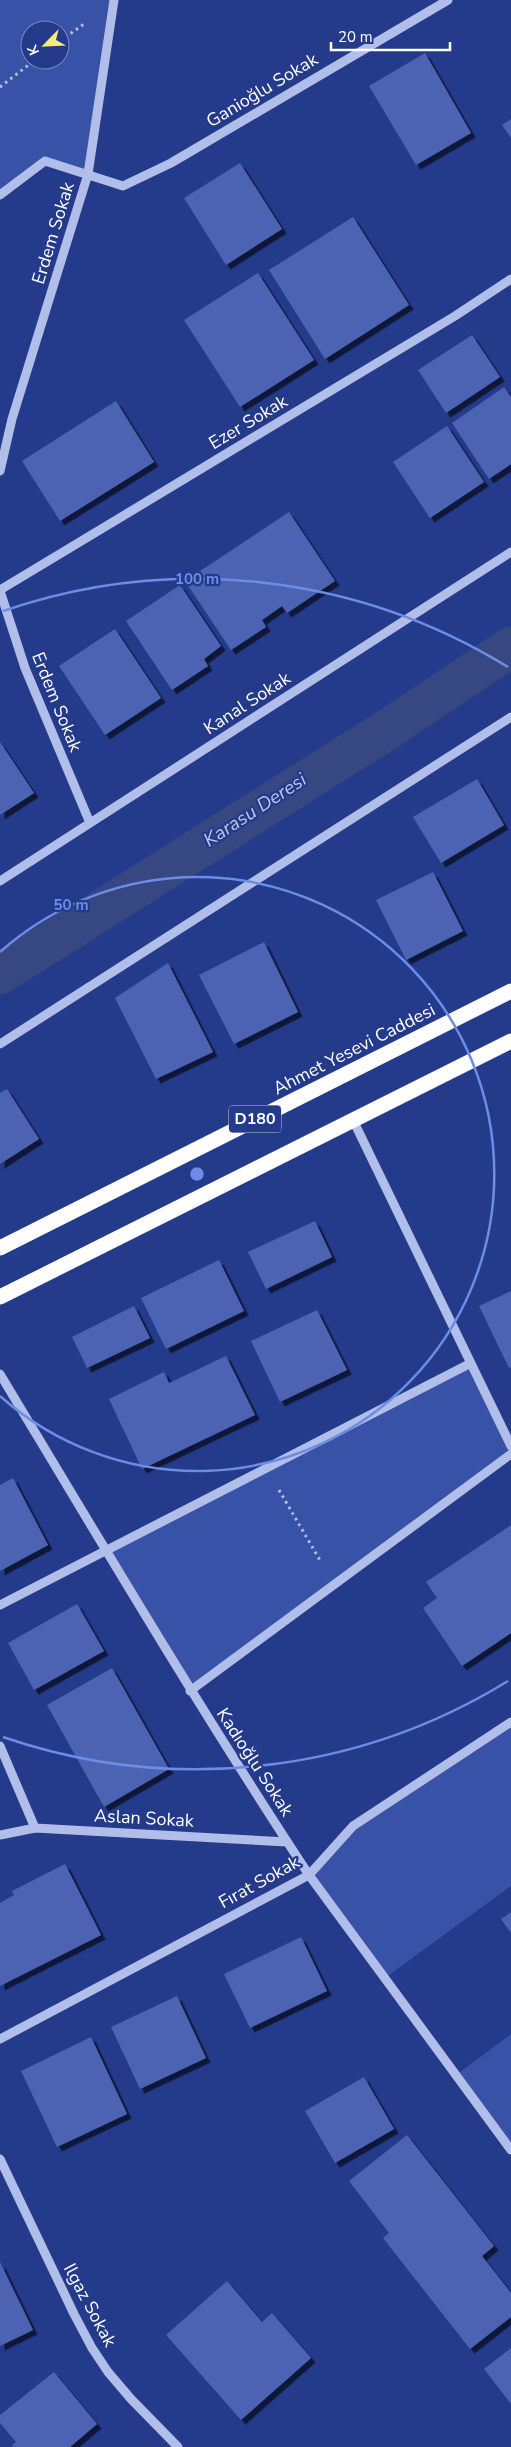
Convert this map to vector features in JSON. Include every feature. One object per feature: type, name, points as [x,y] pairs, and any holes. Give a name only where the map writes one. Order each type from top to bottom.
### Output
[{"type":"highway","name":"Ahmet Yesevi Caddesi","points":[[0,1248],[511,991]]},
{"type":"highway","name":"D180","points":[[0,1297],[511,1041]]},
{"type":"street","name":"Erdem Sokak","points":[[0,471],[12,419],[88,174],[114,0]]},
{"type":"street","name":"Ganioğlu Sokak","points":[[0,195],[45,161],[123,186],[171,163],[448,0]]},
{"type":"street","name":"Ezer Sokak","points":[[0,590],[446,321],[511,279]]},
{"type":"street","name":"Kanal Sokak","points":[[0,881],[511,552]]},
{"type":"street","name":"Erdem Sokak","points":[[0,590],[24,668],[90,823]]},
{"type":"street","points":[[0,1044],[511,717]]},
{"type":"street","points":[[353,1120],[511,1446]]},
{"type":"street","points":[[0,1605],[471,1363]]},
{"type":"street","name":"Kadıoğlu Sokak","points":[[0,1374],[190,1691],[287,1842],[309,1875],[511,2150]]},
{"type":"street","points":[[190,1691],[511,1454]]},
{"type":"street","name":"Fırat Sokak","points":[[0,2039],[309,1875],[353,1826],[511,1722]]},
{"type":"street","points":[[0,1746],[35,1828]]},
{"type":"street","name":"Aslan Sokak","points":[[0,1835],[35,1828],[287,1842]]},
{"type":"street","name":"Ilgaz Sokak","points":[[0,2159],[92,2348],[108,2372],[131,2400],[178,2447]]},
{"type":"path","points":[[0,86],[22,70]]},
{"type":"path","points":[[267,1469],[334,1584]]},
{"type":"shaded area","points":[[0,0],[114,0],[88,174],[45,161],[0,195]]},
{"type":"shaded area","points":[[471,1363],[511,1446],[511,1454],[190,1691],[107,1551]]},
{"type":"shaded area","points":[[511,1722],[511,1886],[385,1978],[309,1875],[353,1826]]},
{"type":"shaded area","points":[[511,2034],[511,2150],[456,2075]]},
{"type":"building","points":[[425,53],[471,133],[416,165],[369,86]]},
{"type":"building","points":[[511,119],[511,138],[502,125]]},
{"type":"building","points":[[240,163],[282,229],[226,265],[184,198]]},
{"type":"building","points":[[353,217],[409,305],[325,359],[269,270]]},
{"type":"building","points":[[258,273],[314,360],[240,407],[184,320]]},
{"type":"building","points":[[472,335],[500,377],[446,413],[418,370]]},
{"type":"building","points":[[504,387],[511,397],[511,464],[489,479],[452,423]]},
{"type":"building","points":[[116,401],[154,462],[60,521],[22,461]]},
{"type":"building","points":[[447,426],[484,482],[430,518],[393,462]]},
{"type":"building","points":[[289,512],[335,581],[287,613],[282,606],[262,620],[266,627],[231,650],[185,581]]},
{"type":"building","points":[[180,585],[221,646],[204,659],[208,666],[172,690],[126,621]]},
{"type":"building","points":[[115,629],[161,698],[105,735],[59,666]]},
{"type":"building","points":[[0,742],[34,793],[0,815]]},
{"type":"building","points":[[477,779],[504,825],[441,863],[413,817]]},
{"type":"building","points":[[433,872],[463,931],[406,960],[376,900]]},
{"type":"building","points":[[264,942],[298,1012],[234,1044],[199,975]]},
{"type":"building","points":[[168,963],[213,1052],[156,1079],[115,998]]},
{"type":"building","points":[[7,1089],[39,1139],[0,1164],[0,1093]]},
{"type":"building","points":[[315,1221],[332,1257],[266,1289],[248,1252]]},
{"type":"building","points":[[219,1260],[244,1311],[166,1349],[141,1298]]},
{"type":"building","points":[[511,1291],[511,1367],[509,1368],[479,1306]]},
{"type":"building","points":[[134,1306],[150,1338],[87,1368],[72,1337]]},
{"type":"building","points":[[317,1310],[347,1370],[280,1402],[251,1341]]},
{"type":"building","points":[[226,1356],[255,1415],[142,1469],[109,1399],[164,1372],[169,1383]]},
{"type":"building","points":[[13,1478],[48,1545],[0,1571],[0,1485]]},
{"type":"building","points":[[511,1525],[511,1633],[462,1666],[423,1608],[437,1598],[426,1582]]},
{"type":"building","points":[[77,1604],[104,1651],[34,1690],[8,1643]]},
{"type":"building","points":[[112,1668],[169,1769],[104,1807],[47,1705]]},
{"type":"building","points":[[65,1864],[101,1935],[0,1986],[0,1903],[14,1895],[12,1891]]},
{"type":"building","points":[[511,1912],[511,1933],[501,1919]]},
{"type":"building","points":[[301,1937],[327,1991],[250,2028],[224,1974]]},
{"type":"building","points":[[177,1996],[206,2058],[140,2089],[111,2027]]},
{"type":"building","points":[[91,2037],[127,2114],[57,2147],[21,2071]]},
{"type":"building","points":[[364,2077],[394,2129],[335,2163],[305,2111]]},
{"type":"building","points":[[407,2135],[494,2246],[482,2256],[511,2293],[511,2317],[470,2349],[383,2238],[389,2233],[349,2181]]},
{"type":"building","points":[[0,2262],[33,2330],[0,2346]]},
{"type":"building","points":[[227,2281],[262,2322],[272,2313],[311,2358],[241,2420],[166,2335]]},
{"type":"building","points":[[511,2348],[511,2404],[484,2369]]},
{"type":"building","points":[[54,2372],[97,2424],[70,2447],[13,2447],[12,2445],[16,2442],[0,2423],[0,2415]]},
{"type":"waterway","name":"Karasu Deresi","points":[[0,974],[388,729],[511,647]]}]
